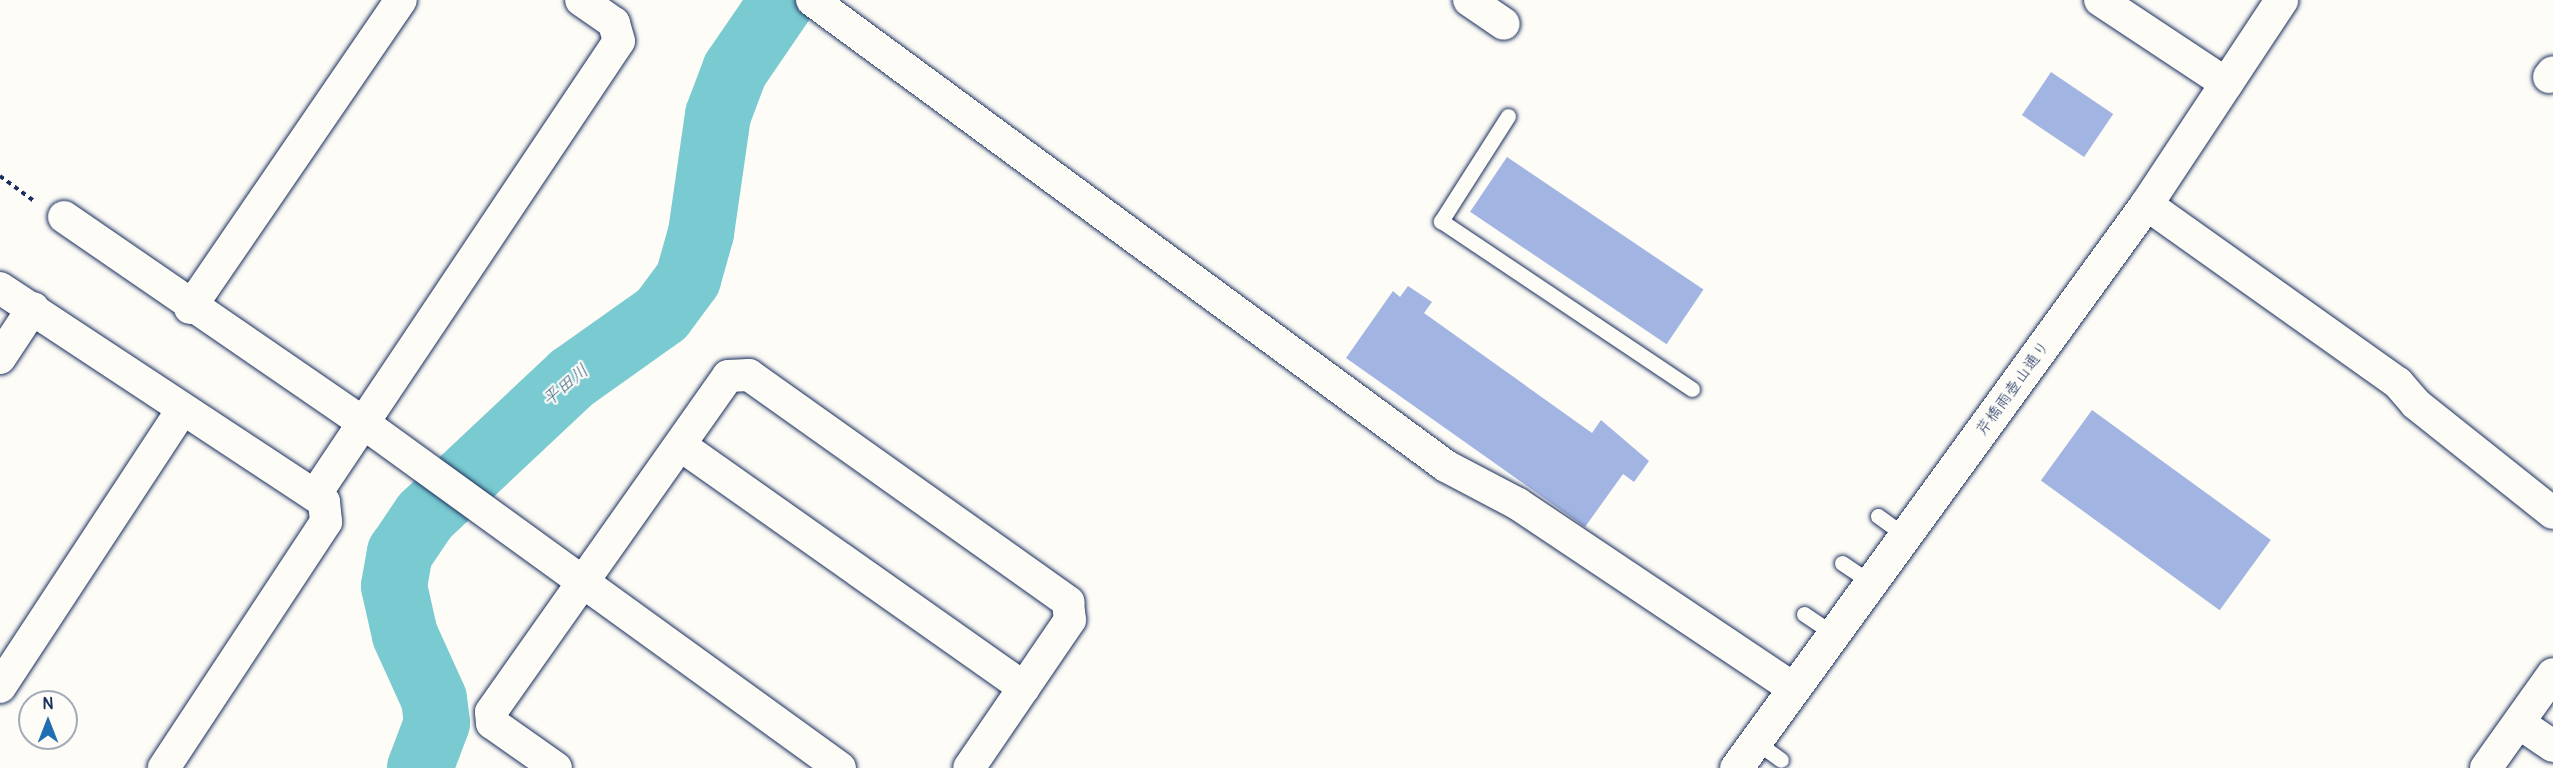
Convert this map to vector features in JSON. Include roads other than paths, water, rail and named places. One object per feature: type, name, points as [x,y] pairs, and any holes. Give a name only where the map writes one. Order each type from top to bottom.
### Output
[{"type":"main road","name":"芹橋雨壺山通り","points":[[1736,768],[2146,204],[2281,0]]},
{"type":"street","points":[[190,308],[401,0]]},
{"type":"street","points":[[315,495],[619,41],[614,23],[581,0]]},
{"type":"street","points":[[812,0],[1446,466],[1518,504],[1793,688]]},
{"type":"street","points":[[1469,0],[1504,24]]},
{"type":"street","points":[[2100,0],[2227,84]]},
{"type":"street","points":[[2146,204],[2398,383],[2416,404],[2553,513]]},
{"type":"street","points":[[64,217],[190,308],[362,422],[582,584],[840,768]]},
{"type":"street","points":[[0,288],[324,502],[326,522],[164,768]]},
{"type":"street","points":[[0,358],[33,308]]},
{"type":"street","points":[[556,768],[492,723],[491,712],[729,376],[749,375],[1068,602],[1070,620],[969,768]]},
{"type":"street","points":[[0,687],[182,410]]},
{"type":"street","points":[[680,445],[1024,688]]},
{"type":"street","points":[[2486,768],[2553,674]]},
{"type":"street","points":[[2519,723],[2553,746]]},
{"type":"lane","points":[[1508,116],[1442,221],[1692,389]]},
{"type":"lane","points":[[1878,516],[1906,536]]},
{"type":"lane","points":[[1842,563],[1872,583]]},
{"type":"lane","points":[[1804,614],[1834,634]]},
{"type":"lane","points":[[1755,741],[1781,760]]},
{"type":"waterway","name":"平田川","points":[[420,768],[437,723],[434,699],[405,635],[394,586],[400,553],[425,516],[572,378],[662,314],[688,279],[701,233],[718,115],[735,70],[783,0]]}]
